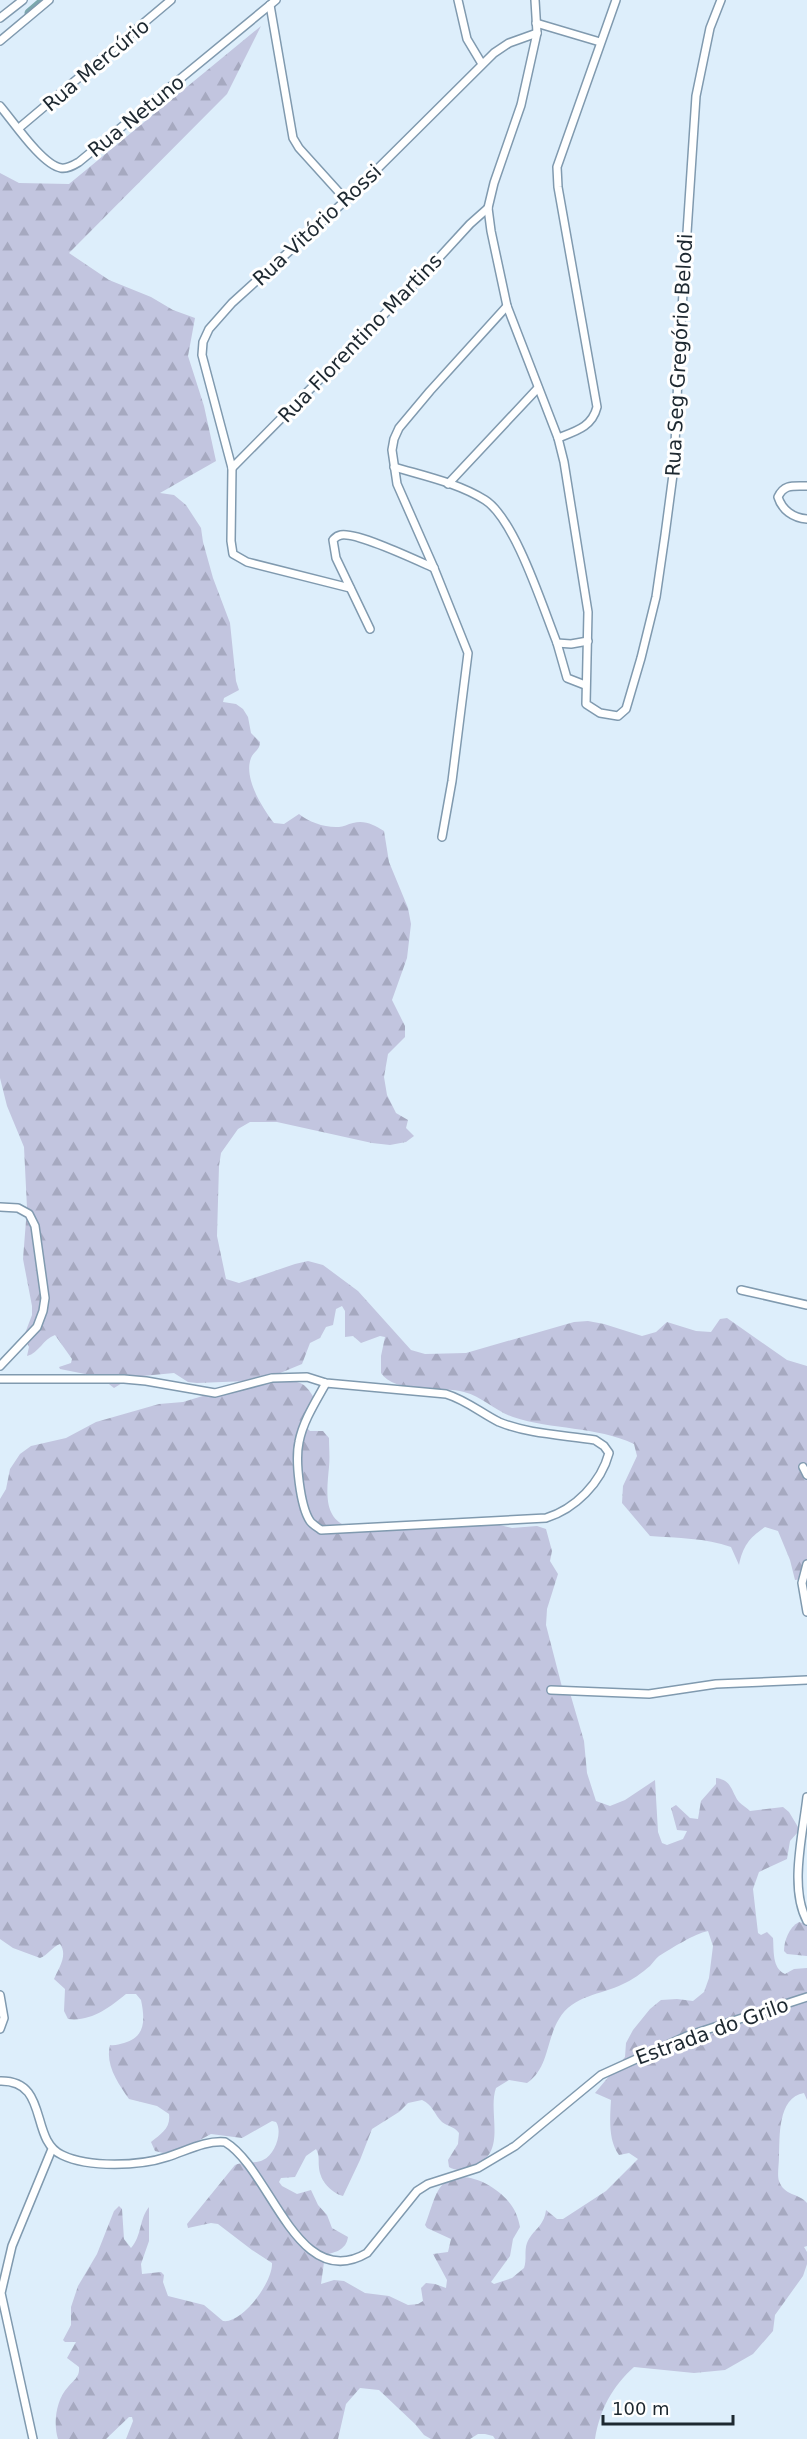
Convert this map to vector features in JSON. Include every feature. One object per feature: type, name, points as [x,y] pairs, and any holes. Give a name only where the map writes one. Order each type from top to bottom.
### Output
[{"type":"street","points":[[0,18],[23,0]]},
{"type":"street","points":[[0,41],[49,0]]},
{"type":"street","name":"Rua Mercúrio","points":[[19,128],[171,0]]},
{"type":"street","points":[[458,0],[467,39],[482,64]]},
{"type":"street","points":[[394,467],[448,484],[487,501],[507,524],[557,643],[567,678],[585,685],[588,641],[585,586],[558,438],[507,306],[488,208],[494,183],[521,105],[537,33],[535,0]]},
{"type":"street","points":[[558,438],[588,424],[594,417],[597,407],[558,187],[557,166],[616,0]]},
{"type":"street","name":"Rua Seg Gregório Belodi","points":[[585,685],[584,700],[590,709],[618,716],[626,709],[656,597],[674,467],[696,96],[710,28],[722,0]]},
{"type":"street","points":[[273,3],[293,138],[299,148],[346,200]]},
{"type":"street","name":"Rua Netuno","points":[[0,106],[46,159],[59,168],[67,168],[88,155],[273,3]]},
{"type":"street","points":[[536,23],[600,42]]},
{"type":"street","name":"Rua Vitório Rossi","points":[[350,588],[247,562],[233,554],[231,541],[232,468],[202,355],[203,342],[209,329],[232,303],[346,200],[482,64],[509,43],[537,33]]},
{"type":"street","name":"Rua Florentino Martins","points":[[232,468],[488,208]]},
{"type":"street","points":[[442,837],[468,653],[401,494],[394,467],[394,439],[399,428],[507,306]]},
{"type":"street","points":[[448,484],[538,388]]},
{"type":"street","points":[[807,486],[789,485],[778,497],[780,505],[789,513],[807,519]]},
{"type":"street","points":[[370,629],[333,546],[333,540],[337,536],[343,534],[360,538],[434,568]]},
{"type":"street","points":[[557,643],[572,644],[588,641]]},
{"type":"street","points":[[0,1207],[18,1208],[29,1214],[35,1226],[45,1298],[37,1327],[0,1366]]},
{"type":"street","points":[[741,1290],[807,1305]]},
{"type":"street","points":[[0,1379],[146,1380],[215,1393],[272,1378],[307,1377],[326,1383],[446,1394],[461,1398],[500,1422],[520,1428],[595,1440],[604,1446],[609,1454],[605,1467],[597,1479],[573,1505],[563,1513],[546,1518],[321,1530],[311,1522],[305,1509],[299,1470],[298,1443],[305,1422],[326,1383]]},
{"type":"street","points":[[803,1467],[807,1475]]},
{"type":"street","points":[[807,1564],[802,1583],[807,1612]]},
{"type":"street","points":[[551,1690],[650,1694],[717,1684],[807,1680]]},
{"type":"street","points":[[807,1797],[798,1892],[800,1908],[807,1921]]},
{"type":"street","points":[[0,1995],[4,2018],[0,2029]]},
{"type":"street","name":"Estrada do Grilo","points":[[52,2149],[64,2156],[82,2161],[137,2163],[165,2158],[208,2143],[225,2142],[244,2158],[263,2184],[286,2225],[299,2240],[323,2257],[341,2262],[356,2260],[367,2253],[417,2191],[428,2184],[478,2168],[515,2146],[601,2075],[687,2036],[807,1997]]},
{"type":"street","points":[[0,2081],[17,2082],[27,2089],[52,2149],[12,2247],[0,2293],[33,2439]]},
{"type":"green space","points":[[261,26],[227,94],[69,253],[109,280],[195,318],[188,356],[204,406],[216,461],[160,493],[174,495],[186,505],[201,528],[213,578],[230,623],[239,690],[224,698],[223,702],[236,704],[243,709],[248,717],[251,733],[260,742],[249,766],[255,793],[274,823],[284,824],[299,814],[312,822],[323,825],[341,827],[362,822],[384,831],[389,862],[408,908],[411,924],[407,958],[392,1000],[405,1026],[405,1037],[388,1054],[384,1077],[387,1095],[396,1113],[408,1120],[406,1128],[414,1136],[406,1142],[390,1145],[277,1122],[250,1122],[238,1129],[221,1153],[219,1166],[217,1236],[226,1279],[239,1283],[308,1261],[323,1265],[358,1291],[411,1350],[425,1354],[466,1353],[574,1322],[588,1321],[604,1324],[642,1336],[656,1332],[667,1322],[696,1331],[711,1332],[720,1319],[727,1318],[787,1360],[807,1366],[807,1589],[803,1579],[795,1580],[790,1560],[778,1531],[765,1527],[755,1535],[742,1553],[739,1565],[731,1547],[701,1540],[650,1536],[622,1503],[623,1486],[637,1456],[634,1444],[605,1434],[513,1417],[464,1392],[407,1387],[387,1380],[381,1373],[381,1356],[385,1337],[380,1336],[361,1343],[353,1336],[345,1337],[345,1311],[342,1306],[336,1309],[333,1325],[326,1327],[320,1338],[310,1343],[302,1364],[273,1376],[300,1383],[309,1390],[314,1398],[307,1428],[310,1431],[323,1431],[329,1438],[328,1503],[335,1518],[342,1524],[351,1527],[491,1523],[512,1528],[537,1526],[546,1529],[552,1551],[550,1561],[558,1574],[547,1609],[546,1625],[562,1687],[570,1693],[584,1741],[587,1773],[596,1801],[610,1806],[625,1800],[655,1780],[658,1832],[662,1843],[667,1845],[683,1839],[687,1831],[677,1830],[671,1808],[676,1805],[690,1818],[698,1819],[701,1801],[716,1784],[716,1778],[725,1781],[739,1802],[750,1811],[783,1807],[798,1827],[798,1832],[790,1841],[787,1859],[759,1872],[753,1889],[758,1933],[761,1935],[767,1932],[773,1938],[774,1959],[778,1968],[785,1974],[794,1969],[807,1968],[807,2100],[804,2093],[795,2096],[784,2110],[780,2129],[778,2173],[781,2186],[807,2203],[807,2246],[804,2247],[807,2252],[807,2264],[803,2276],[775,2315],[773,2331],[753,2354],[725,2370],[694,2373],[634,2367],[619,2382],[608,2399],[595,2439],[495,2439],[493,2436],[478,2434],[470,2439],[431,2439],[424,2435],[379,2390],[360,2388],[346,2404],[338,2439],[126,2439],[133,2421],[132,2417],[129,2417],[106,2439],[58,2439],[56,2419],[58,2405],[64,2392],[79,2373],[79,2367],[67,2358],[76,2342],[63,2340],[71,2325],[71,2307],[78,2286],[97,2254],[114,2211],[119,2206],[122,2209],[124,2239],[131,2248],[149,2207],[149,2241],[141,2264],[142,2274],[161,2272],[164,2275],[163,2282],[168,2296],[204,2305],[223,2321],[231,2320],[248,2309],[255,2300],[268,2280],[272,2263],[218,2224],[211,2223],[188,2228],[187,2224],[235,2165],[260,2161],[271,2153],[277,2143],[279,2131],[276,2122],[272,2121],[242,2138],[211,2134],[181,2150],[163,2153],[155,2151],[151,2142],[167,2127],[169,2114],[157,2106],[129,2099],[114,2074],[109,2060],[110,2045],[131,2040],[140,2032],[143,2020],[141,2000],[136,1994],[126,1994],[92,2016],[68,2019],[64,2011],[65,1989],[54,1979],[63,1957],[60,1944],[40,1958],[13,1948],[0,1939],[0,1499],[6,1489],[10,1469],[20,1454],[31,1446],[66,1438],[96,1422],[159,1404],[183,1402],[248,1381],[197,1383],[188,1382],[174,1373],[132,1377],[114,1388],[100,1377],[60,1369],[59,1367],[71,1363],[72,1359],[55,1335],[27,1356],[29,1347],[24,1336],[32,1315],[32,1306],[23,1259],[27,1208],[24,1147],[7,1106],[0,1078],[0,173],[19,183],[69,184]],"holes":[[[708,1931],[713,1946],[709,1978],[704,1992],[693,2001],[661,2000],[650,2009],[626,2043],[625,2057],[595,2093],[611,2100],[611,2136],[615,2149],[619,2155],[629,2153],[638,2159],[606,2191],[563,2219],[557,2219],[546,2210],[541,2224],[527,2243],[524,2268],[512,2278],[494,2284],[491,2282],[510,2256],[513,2239],[520,2227],[518,2220],[510,2204],[495,2189],[477,2180],[458,2177],[449,2180],[439,2189],[425,2225],[451,2239],[448,2252],[433,2254],[447,2280],[446,2288],[426,2283],[421,2288],[423,2301],[408,2305],[389,2296],[365,2293],[344,2281],[334,2280],[321,2284],[325,2255],[343,2248],[348,2237],[332,2228],[327,2215],[318,2205],[311,2190],[297,2194],[279,2182],[281,2178],[295,2177],[306,2156],[316,2149],[320,2173],[324,2181],[330,2189],[343,2196],[372,2129],[399,2112],[408,2103],[422,2100],[431,2107],[442,2122],[459,2133],[458,2144],[448,2160],[449,2167],[460,2170],[483,2161],[490,2153],[493,2143],[496,2088],[509,2080],[527,2083],[534,2077],[543,2062],[555,2027],[565,2011],[580,2000],[630,1981],[659,1956],[696,1935]]]},
{"type":"green space","points":[[799,1922],[807,1924],[807,1956],[787,1954],[784,1951],[792,1927]]},
{"type":"waterway","points":[[29,13],[44,0]]}]
